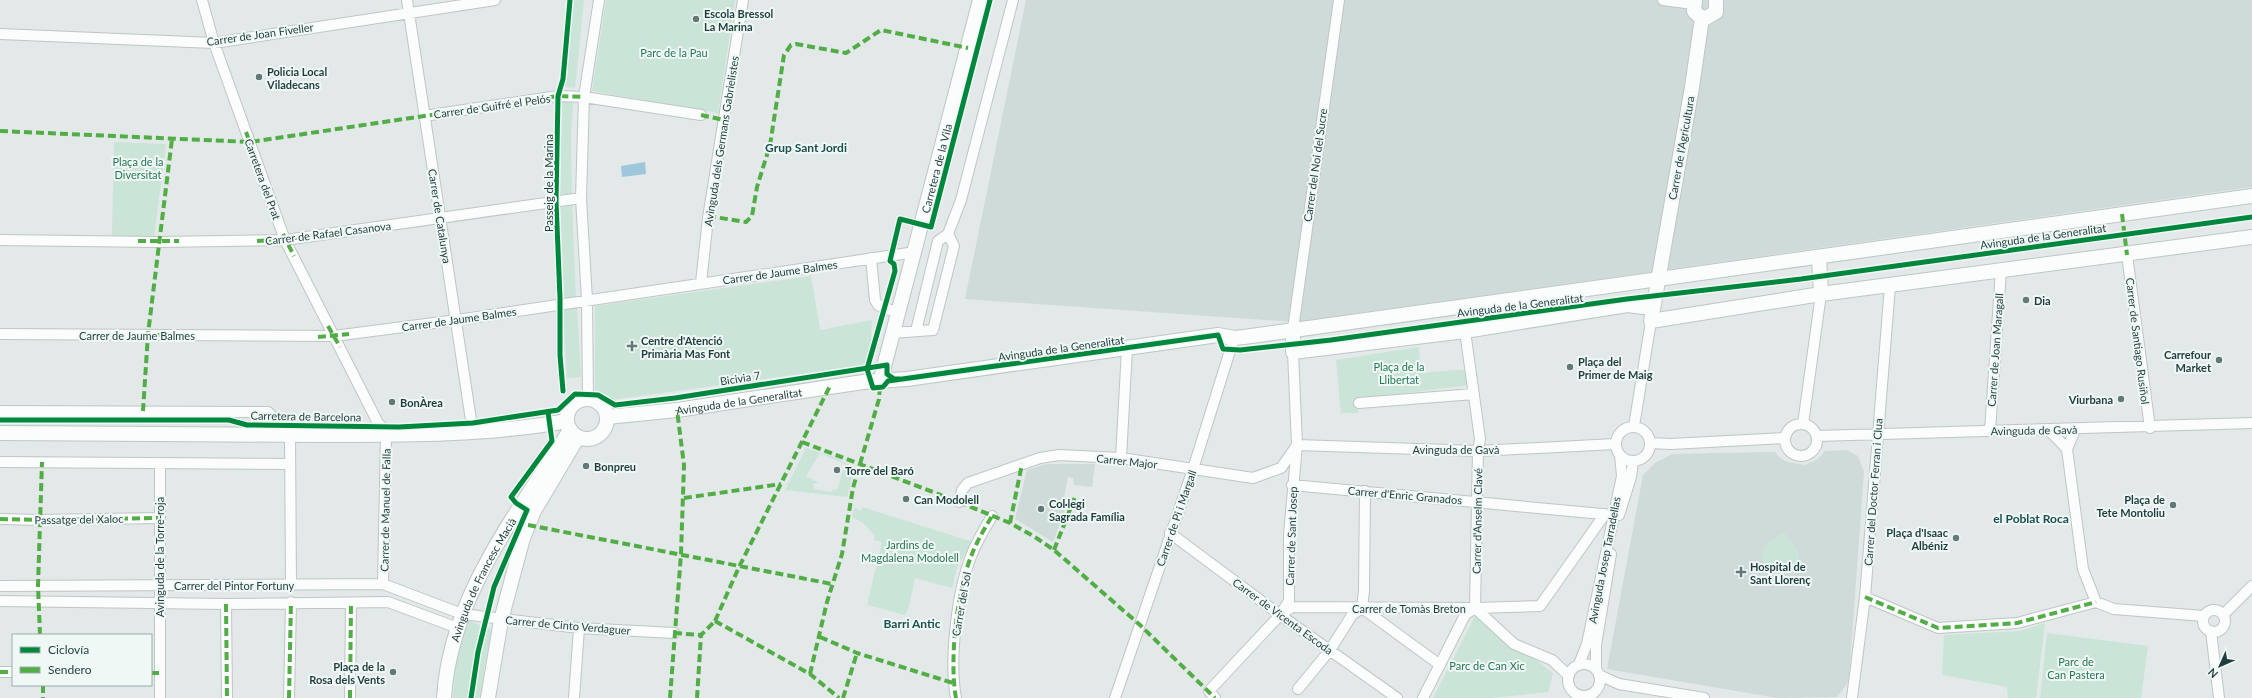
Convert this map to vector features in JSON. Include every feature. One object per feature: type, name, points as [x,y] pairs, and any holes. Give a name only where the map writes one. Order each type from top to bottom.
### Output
[{"type":"street","name":"Carretera del Prat","points":[[202,0],[214,43],[285,240],[386,435]]},
{"type":"street","name":"Carrer de Catalunya","points":[[407,0],[457,320],[473,433]]},
{"type":"street","name":"Carrer de Joan Fiveller","points":[[0,34],[214,43],[495,0]]},
{"type":"street","points":[[588,399],[587,300],[581,198],[584,97],[599,0]]},
{"type":"street","name":"Avinguda dels Germans Gabrielistes","points":[[701,283],[708,218],[743,0]]},
{"type":"street","name":"Carretera de la Vila","points":[[880,382],[980,0]]},
{"type":"street","points":[[916,331],[938,241],[948,234],[961,200],[1013,0]]},
{"type":"street","name":"Carrer del Noi del Sucre","points":[[1293,329],[1339,0]]},
{"type":"street","points":[[1663,0],[1694,2],[1696,14],[1702,18],[1710,17],[1716,12],[1716,0]]},
{"type":"street","name":"Carrer de l'Agricultura","points":[[1651,314],[1659,279],[1702,18]]},
{"type":"street","name":"Carrer de Guifré el Pelós","points":[[424,116],[558,96],[584,97],[701,115]]},
{"type":"street","name":"Avinguda de la Generalitat","points":[[607,416],[677,410],[863,382],[880,382],[1127,349],[1218,335],[1234,338],[2252,196]]},
{"type":"street","name":"Carrer de Rafael Casanova","points":[[0,240],[158,242],[285,240],[581,198]]},
{"type":"street","points":[[892,332],[933,330],[954,246],[948,234]]},
{"type":"street","points":[[1293,329],[1295,344],[1293,352],[1465,331],[1627,305],[1651,314],[1890,286],[2001,270],[2252,238]]},
{"type":"street","name":"Carrer de Jaume Balmes","points":[[0,334],[334,336],[457,320],[915,252]]},
{"type":"street","name":"Carrer de Santiago Rusiñol","points":[[2127,255],[2150,428]]},
{"type":"street","points":[[1803,424],[1821,294],[1819,257]]},
{"type":"street","points":[[871,258],[875,300],[878,305],[898,313]]},
{"type":"street","name":"Carrer de Joan Maragall","points":[[1990,431],[2001,270]]},
{"type":"street","name":"Carrer del Doctor Ferran i Clua","points":[[1852,698],[1865,597],[1890,286]]},
{"type":"street","points":[[1634,426],[1651,314]]},
{"type":"street","name":"Carrer d'Anselm Clavé","points":[[1465,331],[1480,439],[1478,451],[1475,608]]},
{"type":"street","name":"Carrer de Pi i Margall","points":[[1115,698],[1193,469],[1234,338]]},
{"type":"street","points":[[1121,458],[1127,349]]},
{"type":"street","name":"Carrer de Sant Josep","points":[[1212,694],[1280,615],[1289,601],[1289,535],[1292,485],[1297,445],[1293,352]]},
{"type":"street","points":[[1359,403],[1474,394]]},
{"type":"street","points":[[588,399],[600,405],[607,416],[605,427],[599,435],[589,439],[572,429],[567,414],[572,405],[578,401],[588,399]]},
{"type":"street","name":"Carretera de Barcelona","points":[[0,411],[268,412],[290,435]]},
{"type":"street","name":"Avinguda de Gavà","points":[[1817,436],[2150,428],[2252,423]]},
{"type":"street","points":[[1803,424],[1813,428],[1817,436],[1816,446],[1813,451],[1801,456],[1792,454],[1788,450],[1784,438],[1793,425],[1803,424]]},
{"type":"street","points":[[1634,426],[1647,433],[1650,443],[1650,449],[1643,458],[1633,461],[1620,455],[1615,444],[1616,438],[1623,429],[1634,426]]},
{"type":"street","name":"Carretera de Barcelona","points":[[0,433],[386,435],[572,429]]},
{"type":"street","name":"Avinguda de Francesc Macià","points":[[444,698],[447,664],[462,614],[505,530],[572,429]]},
{"type":"street","name":"Avinguda de Francesc Macià","points":[[488,698],[501,620],[528,525],[544,494],[572,429]]},
{"type":"street","points":[[2049,430],[2066,449]]},
{"type":"street","points":[[2075,430],[2066,449],[2083,569],[2096,602]]},
{"type":"street","points":[[290,435],[291,584]]},
{"type":"street","name":"Carrer de Manuel de Falla","points":[[384,584],[386,435]]},
{"type":"street","points":[[1650,443],[1671,444],[1784,438]]},
{"type":"street","name":"Avinguda de Gavà","points":[[1297,445],[1478,451],[1615,444]]},
{"type":"street","name":"Carrer Major","points":[[959,502],[962,490],[968,483],[1040,458],[1059,456],[1121,458],[1253,478],[1260,477],[1281,468],[1297,445]]},
{"type":"street","name":"Avinguda Josep Tarradellas","points":[[1579,664],[1588,644],[1609,514],[1622,476],[1620,455]]},
{"type":"street","name":"Avinguda Josep Tarradellas","points":[[1598,672],[1596,645],[1604,592],[1620,511],[1631,477],[1633,461]]},
{"type":"street","points":[[0,462],[289,464]]},
{"type":"street","name":"Avinguda de la Torre-roja","points":[[160,463],[159,585],[155,673],[160,698]]},
{"type":"street","name":"Carrer d'Enric Granados","points":[[1292,485],[1609,514]]},
{"type":"street","points":[[1298,689],[1330,650],[1352,615],[1362,608],[1364,591],[1365,491]]},
{"type":"street","name":"Carrer de Tomàs Breton","points":[[1280,615],[1292,607],[1475,608],[1540,606],[1609,514]]},
{"type":"street","name":"Carrer del Sol","points":[[956,698],[953,682],[953,661],[957,620],[964,581],[971,555],[992,516]]},
{"type":"street","name":"Passatge del Xaloc","points":[[0,519],[41,520],[159,518]]},
{"type":"street","name":"Carrer de Vicenta Escoda","points":[[1170,533],[1280,615],[1396,698]]},
{"type":"street","name":"Carrer del Pintor Fortuny","points":[[0,586],[384,584],[462,614]]},
{"type":"street","points":[[2223,615],[2252,586]]},
{"type":"street","points":[[1865,597],[1938,628],[2017,623],[2096,602],[2114,609],[2204,616],[2214,610],[2223,615],[2225,621],[2222,628],[2218,631],[2211,631],[2204,625],[2204,616]]},
{"type":"street","name":"Carrer del Pintor Fortuny","points":[[0,601],[226,604],[388,602],[458,628]]},
{"type":"street","points":[[289,698],[291,602]]},
{"type":"street","points":[[350,698],[351,603]]},
{"type":"street","points":[[226,604],[227,698]]},
{"type":"street","points":[[1362,608],[1440,665]]},
{"type":"street","points":[[1423,698],[1465,615],[1475,608],[1514,644],[1552,660],[1568,676],[1571,693],[1587,696],[1597,688],[1619,684],[1704,698]]},
{"type":"street","name":"Carrer de Cinto Verdaguer","points":[[462,614],[501,620],[579,628],[674,633]]},
{"type":"street","points":[[574,698],[579,628]]},
{"type":"street","points":[[2211,631],[2219,698]]},
{"type":"street","points":[[1568,676],[1574,667],[1579,664],[1588,664],[1598,672],[1619,684]]},
{"type":"street","points":[[0,672],[12,672]]},
{"type":"street","points":[[1597,688],[1598,672]]},
{"type":"shaded area","points":[[1026,0],[2252,0],[2252,187],[1295,322],[965,299]]},
{"type":"shaded area","name":"Hospital de Sant Llorenç","points":[[1847,450],[1858,456],[1864,472],[1849,677],[1847,684],[1837,697],[1777,698],[1607,669],[1643,475],[1655,463],[1672,454],[1775,452],[1780,458],[1787,462],[1805,465],[1818,459],[1825,451]]},
{"type":"shaded area","name":"Col·legi Sagrada Família","points":[[1047,464],[1095,464],[1092,487],[1074,485],[1073,478],[1068,477],[1064,497],[1069,498],[1053,542],[1015,519],[1027,470]]},
{"type":"green space","points":[[573,0],[584,0],[575,88],[564,87]]},
{"type":"green space","name":"Parc de la Pau","points":[[606,0],[735,0],[718,113],[592,91]]},
{"type":"green space","points":[[573,101],[571,138],[572,194],[560,194],[562,102]]},
{"type":"green space","name":"Plaça de la Diversitat","points":[[114,142],[166,144],[154,238],[112,236]]},
{"type":"green space","points":[[560,205],[572,205],[576,299],[564,299]]},
{"type":"green space","points":[[811,276],[820,330],[872,320],[870,354],[866,365],[610,400],[603,395],[595,393],[595,306]]},
{"type":"green space","points":[[577,307],[581,377],[567,378],[563,308]]},
{"type":"green space","name":"Plaça de la Llibertat","points":[[1419,347],[1421,373],[1468,369],[1469,385],[1359,399],[1358,413],[1341,413],[1336,360]]},
{"type":"green space","points":[[806,448],[837,458],[854,468],[847,497],[785,490]],"holes":[[[820,453],[845,464],[837,490],[833,489],[832,492],[813,489],[814,483],[819,483],[806,476]]]},
{"type":"green space","name":"Jardins de Magdalena Modolell","points":[[862,507],[973,542],[957,567],[952,588],[915,578],[909,607],[905,615],[867,605],[882,542],[874,540],[874,535],[863,523],[852,517],[854,508],[861,511]]},
{"type":"green space","points":[[1781,534],[1786,534],[1799,553],[1798,565],[1795,568],[1763,562],[1762,557],[1764,549],[1770,542]]},
{"type":"green space","name":"Parc de Can Xic","points":[[1476,614],[1553,673],[1548,692],[1492,698],[1433,698]]},
{"type":"green space","points":[[469,621],[492,630],[484,669],[482,698],[453,698],[456,654]]},
{"type":"green space","name":"Parc de Can Pastera","points":[[2045,623],[2036,698],[2008,698],[2007,687],[1942,675],[1944,635],[2020,631]]},
{"type":"green space","name":"Parc de Can Pastera","points":[[2047,633],[2148,646],[2141,698],[2040,698]]},
{"type":"water","points":[[645,162],[646,174],[622,177],[621,166]]},
{"type":"marked path","points":[[708,216],[746,222],[752,216],[757,187],[770,145],[784,55],[791,45],[796,44],[846,53],[881,30],[968,48]]},
{"type":"marked path","points":[[0,131],[250,142],[558,96],[584,97]]},
{"type":"marked path","points":[[701,115],[724,120]]},
{"type":"marked path","points":[[246,132],[253,151]]},
{"type":"marked path","points":[[143,411],[148,334],[172,139]]},
{"type":"marked path","points":[[2122,214],[2127,255]]},
{"type":"marked path","points":[[283,234],[294,256]]},
{"type":"marked path","points":[[257,241],[309,237]]},
{"type":"marked path","points":[[138,241],[179,241]]},
{"type":"marked path","points":[[328,326],[340,347]]},
{"type":"marked path","points":[[318,337],[349,334]]},
{"type":"marked path","points":[[131,335],[169,335]]},
{"type":"marked path","points":[[810,674],[827,602],[842,554],[853,488],[879,399],[880,385]]},
{"type":"marked path","points":[[715,621],[739,567],[830,386]]},
{"type":"marked path","points":[[670,698],[681,554],[684,465],[677,410]]},
{"type":"marked path","points":[[802,442],[959,502],[1010,523],[1035,537],[1054,550],[1140,625],[1215,698]]},
{"type":"marked path","points":[[40,634],[38,586],[42,462]]},
{"type":"marked path","points":[[1010,523],[1022,464]]},
{"type":"marked path","points":[[684,498],[781,484]]},
{"type":"marked path","points":[[1054,550],[1075,497]]},
{"type":"marked path","points":[[956,698],[953,665],[958,605],[962,586],[974,549],[992,516]]},
{"type":"marked path","points":[[0,519],[41,520],[159,518]]},
{"type":"marked path","points":[[528,525],[832,584]]},
{"type":"marked path","points":[[1865,597],[1938,628],[2017,623],[2096,602]]},
{"type":"marked path","points":[[289,698],[291,602]]},
{"type":"marked path","points":[[350,698],[351,603]]},
{"type":"marked path","points":[[226,604],[227,698]]},
{"type":"marked path","points":[[715,621],[810,674],[839,698]]},
{"type":"marked path","points":[[697,698],[701,635],[715,621]]},
{"type":"marked path","points":[[674,633],[701,635]]},
{"type":"marked path","points":[[820,637],[857,653],[953,683]]},
{"type":"marked path","points":[[843,698],[857,653]]},
{"type":"marked path","points":[[0,672],[12,672]]},
{"type":"marked path","points":[[152,673],[159,673]]},
{"type":"marked path","points":[[43,686],[43,698]]},
{"type":"cycle path","name":"Passeig de la Marina","points":[[563,391],[560,355],[560,298],[556,201],[558,96],[563,79],[570,0]]},
{"type":"cycle path","points":[[867,369],[895,271],[894,264],[890,261],[900,219],[931,227],[990,0]]},
{"type":"cycle path","points":[[867,369],[873,388],[883,387],[888,381],[1218,335],[1223,349],[1240,350],[1331,340],[1627,299],[1801,279],[2252,217]]},
{"type":"cycle path","name":"Bicivia 7","points":[[0,420],[229,420],[247,425],[399,427],[473,423],[558,410],[575,394],[598,395],[615,405],[675,398],[887,365],[887,374],[894,379],[899,379]]},
{"type":"cycle path","points":[[471,698],[478,652],[494,587],[527,510],[516,503],[511,497],[552,441],[548,412]]},
{"type":"place","name":"Escola Bressol La Marina","points":[[696,19]]},
{"type":"place","name":"Policia Local Viladecans","points":[[259,77]]},
{"type":"place","name":"Dia","points":[[2026,300]]},
{"type":"place","name":"Centre d'Atenció Primària Mas Font","points":[[632,346]]},
{"type":"place","name":"Carrefour Market","points":[[2219,360]]},
{"type":"place","name":"Plaça del Primer de Maig","points":[[1570,367]]},
{"type":"place","name":"Viurbana","points":[[2121,399]]},
{"type":"place","name":"BonÀrea","points":[[392,402]]},
{"type":"place","name":"Bonpreu","points":[[586,466]]},
{"type":"place","name":"Torre del Baró","points":[[837,470]]},
{"type":"place","name":"Can Modolell","points":[[906,499]]},
{"type":"place","name":"Plaça de Tete Montoliu","points":[[2173,505]]},
{"type":"place","name":"Col·legi Sagrada Família","points":[[1041,509]]},
{"type":"place","name":"Plaça d'Isaac Albéniz","points":[[1956,538]]},
{"type":"place","name":"Hospital de Sant Llorenç","points":[[1741,572]]},
{"type":"place","name":"Plaça de la Rosa dels Vents","points":[[393,672]]},
{"type":"district","name":"Grup Sant Jordi","points":[[806,147]]},
{"type":"district","name":"el Poblat Roca","points":[[2031,518]]},
{"type":"district","name":"Barri Antic","points":[[912,623]]}]
